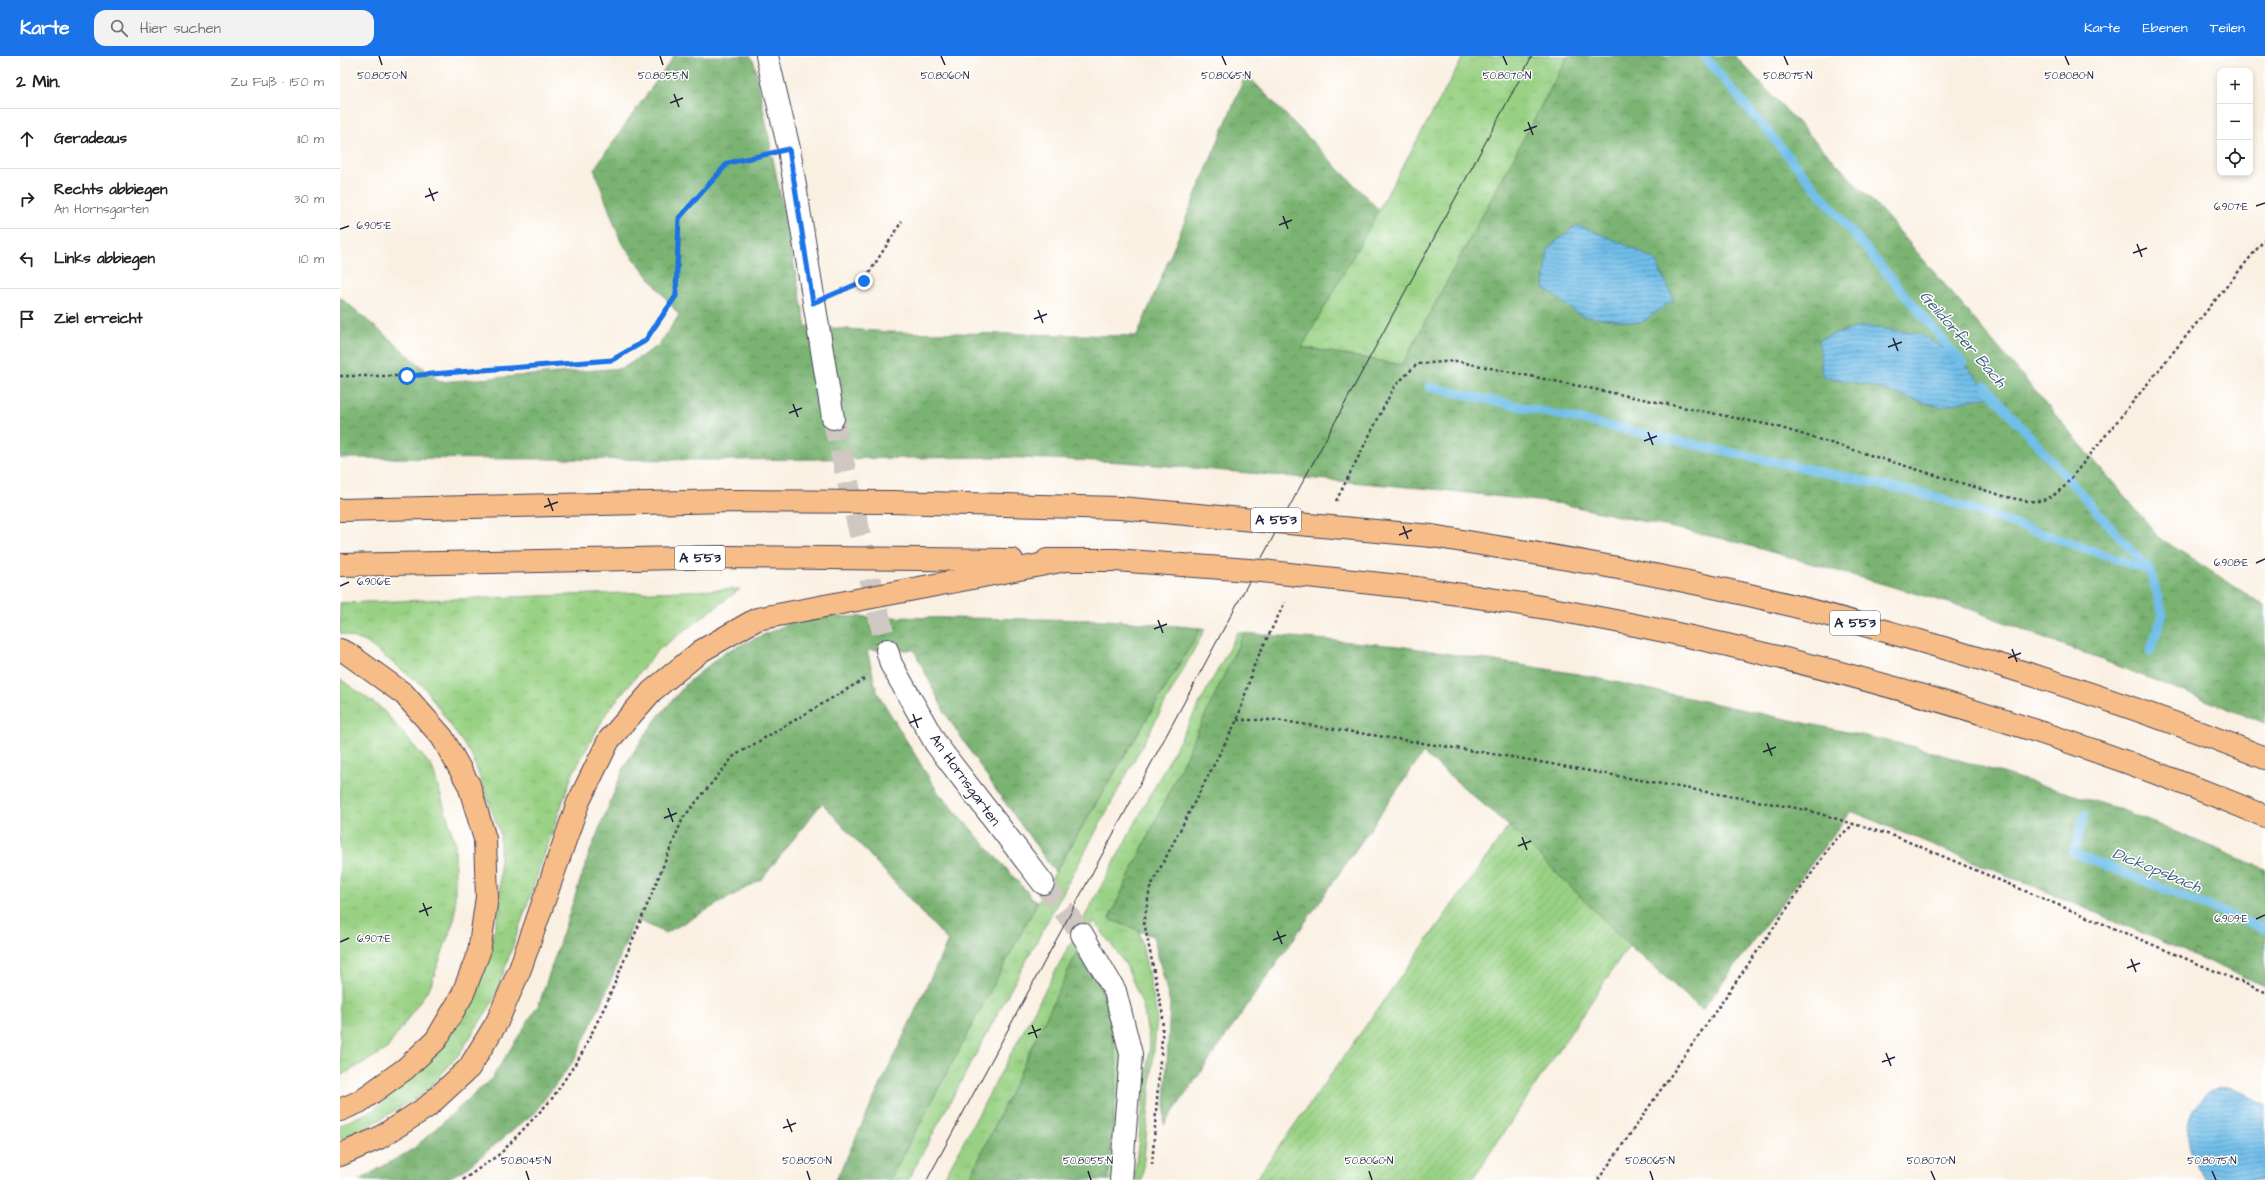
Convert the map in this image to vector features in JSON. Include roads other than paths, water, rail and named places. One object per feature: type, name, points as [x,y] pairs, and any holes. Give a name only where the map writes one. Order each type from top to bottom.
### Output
[{"type":"highway","name":"A 553","points":[[340,510],[729,501],[891,502],[1120,508],[1432,536],[1565,558],[1733,591],[1871,627],[1994,662],[2120,703],[2265,758]]},
{"type":"highway","name":"A 553","points":[[340,565],[729,558],[1061,561],[1115,560],[1262,571],[1417,588],[1552,609],[1728,645],[1845,675],[1981,714],[2101,753],[2265,816]]},
{"type":"highway","points":[[340,1155],[379,1138],[427,1107],[469,1068],[497,1022],[520,969],[578,803],[609,740],[652,691],[701,651],[757,619],[1061,561]]},
{"type":"highway","points":[[340,650],[347,653],[404,694],[442,736],[469,785],[485,839],[487,897],[479,952],[462,996],[436,1040],[405,1069],[359,1102],[340,1110]]},
{"type":"street","points":[[767,56],[789,149],[833,418]]},
{"type":"street","name":"An Hornsgarten","points":[[889,657],[936,744],[1042,883]]},
{"type":"street","points":[[1082,934],[1115,991],[1131,1054],[1121,1180]]},
{"type":"water","points":[[1577,225],[1622,243],[1655,260],[1674,299],[1641,323],[1581,316],[1544,288],[1548,248]]},
{"type":"water","points":[[1863,326],[1920,334],[1955,355],[1993,395],[1940,407],[1867,385],[1822,376],[1819,339]]},
{"type":"water","points":[[2229,1087],[2265,1104],[2265,1180],[2207,1180],[2199,1170],[2194,1159],[2188,1135],[2192,1112],[2198,1102],[2208,1093]]},
{"type":"waterway","name":"Geildorfer Bach","points":[[1704,56],[1963,364]]},
{"type":"waterway","name":"Geildorfer Bach","points":[[1985,386],[2150,571],[2163,614],[2150,652]]},
{"type":"waterway","points":[[1429,387],[1933,496],[2148,570]]},
{"type":"waterway","name":"Dickopsbach","points":[[2084,815],[2074,853],[2265,929]]},
{"type":"tunnel","points":[[833,418],[887,650]]},
{"type":"tunnel","points":[[1043,883],[1082,934]]},
{"type":"tram line","points":[[927,1180],[1532,56]]}]
